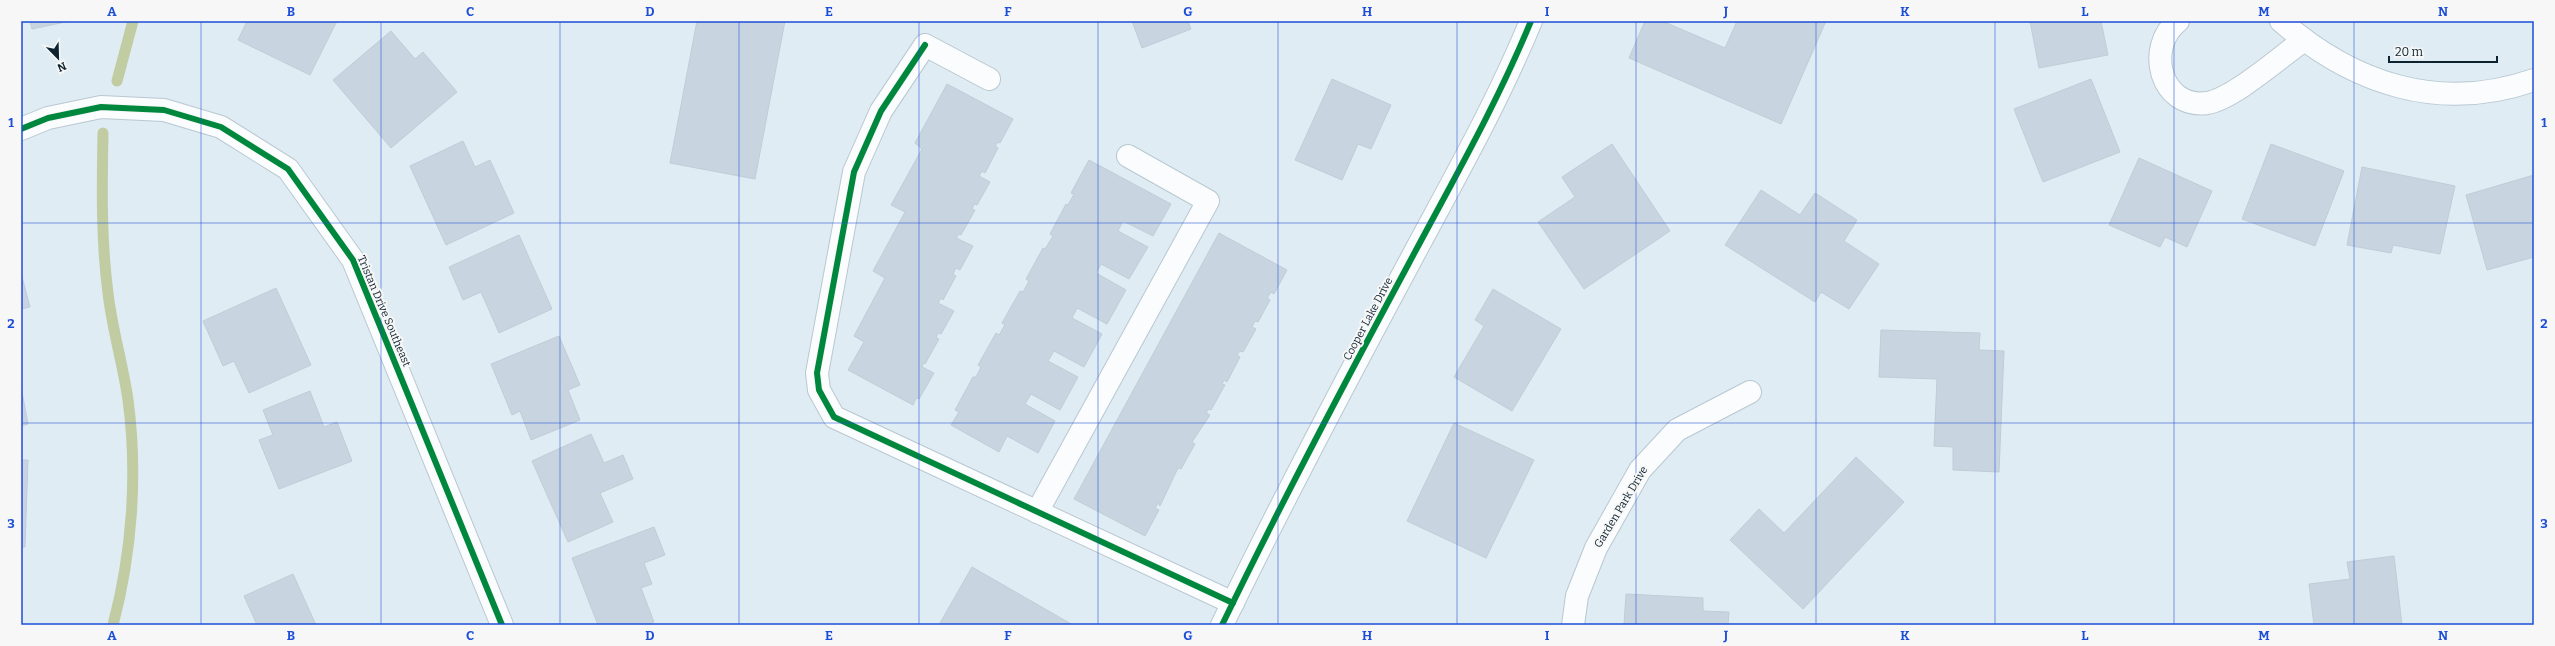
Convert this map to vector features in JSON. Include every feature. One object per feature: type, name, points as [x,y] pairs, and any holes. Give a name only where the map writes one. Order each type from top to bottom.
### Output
[{"type":"street","name":"Cooper Lake Drive","points":[[1222,625],[1325,421],[1482,130],[1509,73],[1530,21]]},
{"type":"street","points":[[2178,21],[2171,27],[2161,43],[2161,63],[2165,83],[2175,96],[2188,103],[2207,103],[2226,97],[2303,41]]},
{"type":"street","points":[[2280,21],[2303,41],[2348,68],[2377,81],[2414,92],[2447,94],[2488,91],[2534,80]]},
{"type":"street","points":[[989,79],[925,45],[881,111],[854,172],[817,373],[820,390],[834,417],[1233,603]]},
{"type":"street","name":"Tristan Drive Southeast","points":[[21,129],[48,118],[101,107],[164,110],[221,127],[288,169],[353,260],[502,625]]},
{"type":"street","points":[[1037,512],[1208,201],[1128,156]]},
{"type":"street","name":"Garden Park Drive","points":[[1572,625],[1577,596],[1596,548],[1640,470],[1677,430],[1750,392]]},
{"type":"building","points":[[30,21],[70,21],[32,29]]},
{"type":"building","points":[[247,21],[337,21],[310,75],[238,40]]},
{"type":"building","points":[[697,21],[785,21],[755,179],[670,163]]},
{"type":"building","points":[[1132,21],[1188,21],[1191,29],[1142,48]]},
{"type":"building","points":[[1645,21],[1662,21],[1725,48],[1737,21],[1826,21],[1781,124],[1629,58]]},
{"type":"building","points":[[2030,21],[2101,21],[2108,55],[2039,68]]},
{"type":"building","points":[[391,31],[415,59],[423,52],[457,92],[391,148],[333,80]]},
{"type":"building","points":[[1332,79],[1391,105],[1371,149],[1358,144],[1342,180],[1295,160]]},
{"type":"building","points":[[2091,79],[2120,152],[2043,182],[2014,109]]},
{"type":"building","points":[[947,84],[1013,119],[1000,143],[998,142],[995,146],[998,148],[985,173],[982,171],[979,176],[990,182],[977,205],[974,204],[972,209],[975,210],[961,235],[959,234],[956,238],[973,246],[960,270],[956,268],[953,274],[956,276],[943,300],[941,298],[938,303],[954,311],[941,334],[938,333],[936,338],[939,339],[925,364],[923,363],[922,367],[934,373],[919,399],[916,398],[913,405],[848,370],[864,342],[854,336],[885,278],[873,271],[905,212],[891,205],[922,149],[915,143]]},
{"type":"building","points":[[463,141],[475,167],[490,160],[514,213],[446,245],[410,166]]},
{"type":"building","points":[[1612,144],[1670,231],[1584,289],[1538,222],[1575,197],[1562,177]]},
{"type":"building","points":[[2271,144],[2344,171],[2315,246],[2242,219]]},
{"type":"building","points":[[2139,158],[2212,191],[2187,247],[2165,237],[2160,247],[2109,225]]},
{"type":"building","points":[[1089,160],[1171,204],[1153,236],[1123,221],[1118,231],[1148,247],[1129,279],[1101,264],[1096,273],[1126,290],[1107,324],[1077,308],[1072,318],[1102,334],[1084,367],[1054,351],[1048,361],[1078,377],[1060,410],[1031,394],[1025,404],[1055,421],[1038,453],[1007,436],[999,452],[951,425],[959,412],[955,410],[973,377],[976,377],[981,367],[978,365],[996,333],[999,335],[1005,325],[1002,323],[1020,291],[1023,292],[1029,281],[1026,279],[1043,248],[1045,249],[1053,236],[1050,234],[1066,204],[1068,205],[1074,194],[1071,193]]},
{"type":"building","points":[[2362,167],[2455,186],[2440,254],[2393,245],[2391,253],[2347,245]]},
{"type":"building","points":[[2534,175],[2534,257],[2487,270],[2466,195]]},
{"type":"building","points":[[1761,190],[1800,215],[1815,193],[1857,220],[1844,241],[1879,264],[1849,309],[1821,292],[1815,302],[1725,245]]},
{"type":"building","points":[[1219,233],[1287,270],[1274,294],[1271,292],[1267,298],[1270,300],[1258,322],[1255,321],[1252,327],[1256,329],[1243,352],[1240,351],[1237,355],[1240,357],[1227,382],[1224,380],[1222,384],[1225,385],[1211,410],[1209,409],[1206,413],[1210,415],[1192,442],[1195,444],[1181,469],[1178,468],[1160,506],[1158,503],[1155,508],[1159,510],[1145,536],[1074,499]]},
{"type":"building","points":[[519,235],[552,309],[499,333],[481,292],[463,300],[449,267]]},
{"type":"building","points":[[21,273],[30,307],[21,309]]},
{"type":"building","points":[[276,288],[311,365],[249,393],[234,361],[223,366],[203,321]]},
{"type":"building","points":[[1493,289],[1561,329],[1512,411],[1454,377],[1484,326],[1475,320]]},
{"type":"building","points":[[1881,330],[1980,333],[1979,350],[2004,351],[1999,472],[1953,470],[1953,447],[1934,446],[1937,379],[1879,377]]},
{"type":"building","points":[[559,336],[580,385],[568,390],[580,420],[531,440],[520,411],[512,415],[491,364]]},
{"type":"building","points":[[21,387],[28,424],[21,426]]},
{"type":"building","points":[[310,391],[324,427],[337,422],[352,461],[279,489],[259,440],[273,435],[263,410]]},
{"type":"building","points":[[1454,423],[1534,460],[1486,558],[1407,521]]},
{"type":"building","points":[[591,434],[604,463],[623,455],[633,479],[600,493],[613,522],[568,542],[532,461]]},
{"type":"building","points":[[1856,457],[1904,502],[1803,609],[1730,540],[1759,509],[1784,533]]},
{"type":"building","points":[[21,460],[28,460],[25,547],[21,547]]},
{"type":"building","points":[[654,527],[665,555],[644,563],[652,584],[641,588],[654,622],[646,625],[598,625],[572,558]]},
{"type":"building","points":[[2394,556],[2402,625],[2314,625],[2309,584],[2350,579],[2347,562]]},
{"type":"building","points":[[972,567],[1073,625],[943,625],[940,623]]},
{"type":"building","points":[[293,574],[316,625],[257,625],[244,596]]},
{"type":"building","points":[[1626,594],[1703,598],[1703,611],[1729,612],[1728,625],[1624,625]]},
{"type":"waterway","points":[[117,81],[133,21]]},
{"type":"waterway","points":[[103,133],[102,213],[104,253],[112,320],[128,400],[133,456],[133,485],[129,542],[120,598],[113,625]]},
{"type":"cycle path","points":[[1222,625],[1313,444],[1457,175],[1503,84],[1531,21]]},
{"type":"cycle path","points":[[925,45],[881,111],[854,172],[817,373],[819,390],[834,417],[1233,603]]},
{"type":"cycle path","points":[[21,129],[48,118],[101,107],[164,110],[221,127],[288,169],[353,260],[502,625]]}]
